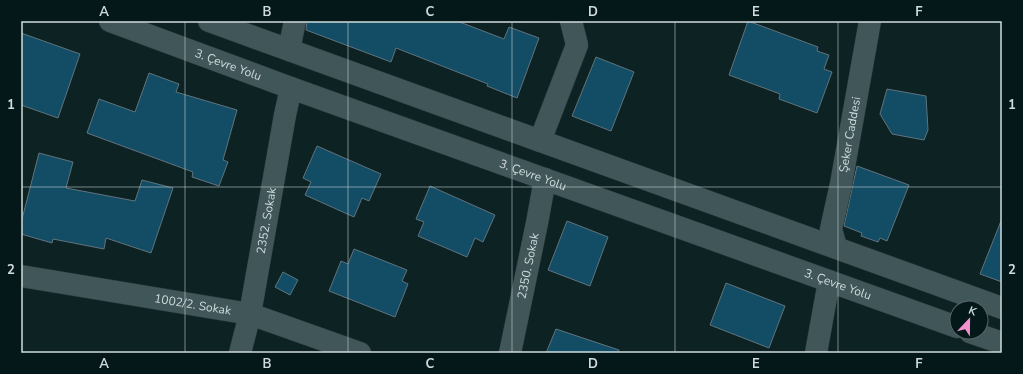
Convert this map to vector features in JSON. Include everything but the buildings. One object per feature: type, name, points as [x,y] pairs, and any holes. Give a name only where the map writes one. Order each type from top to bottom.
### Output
[{"type":"main road","name":"3. Çevre Yolu","points":[[110,21],[291,88],[949,324]]},
{"type":"main road","points":[[209,21],[1002,308]]},
{"type":"main road","points":[[289,50],[295,21]]},
{"type":"main road","points":[[540,141],[577,45],[571,21]]},
{"type":"main road","name":"Şeker Caddesi","points":[[836,248],[831,230],[841,184],[870,21]]},
{"type":"main road","name":"2352. Sokak","points":[[240,353],[250,314],[291,88]]},
{"type":"main road","name":"2350. Sokak","points":[[510,353],[545,179]]},
{"type":"main road","name":"1002/2. Sokak","points":[[21,276],[250,314],[360,353]]},
{"type":"main road","points":[[816,353],[828,281]]},
{"type":"main road","points":[[989,339],[1002,344]]}]
